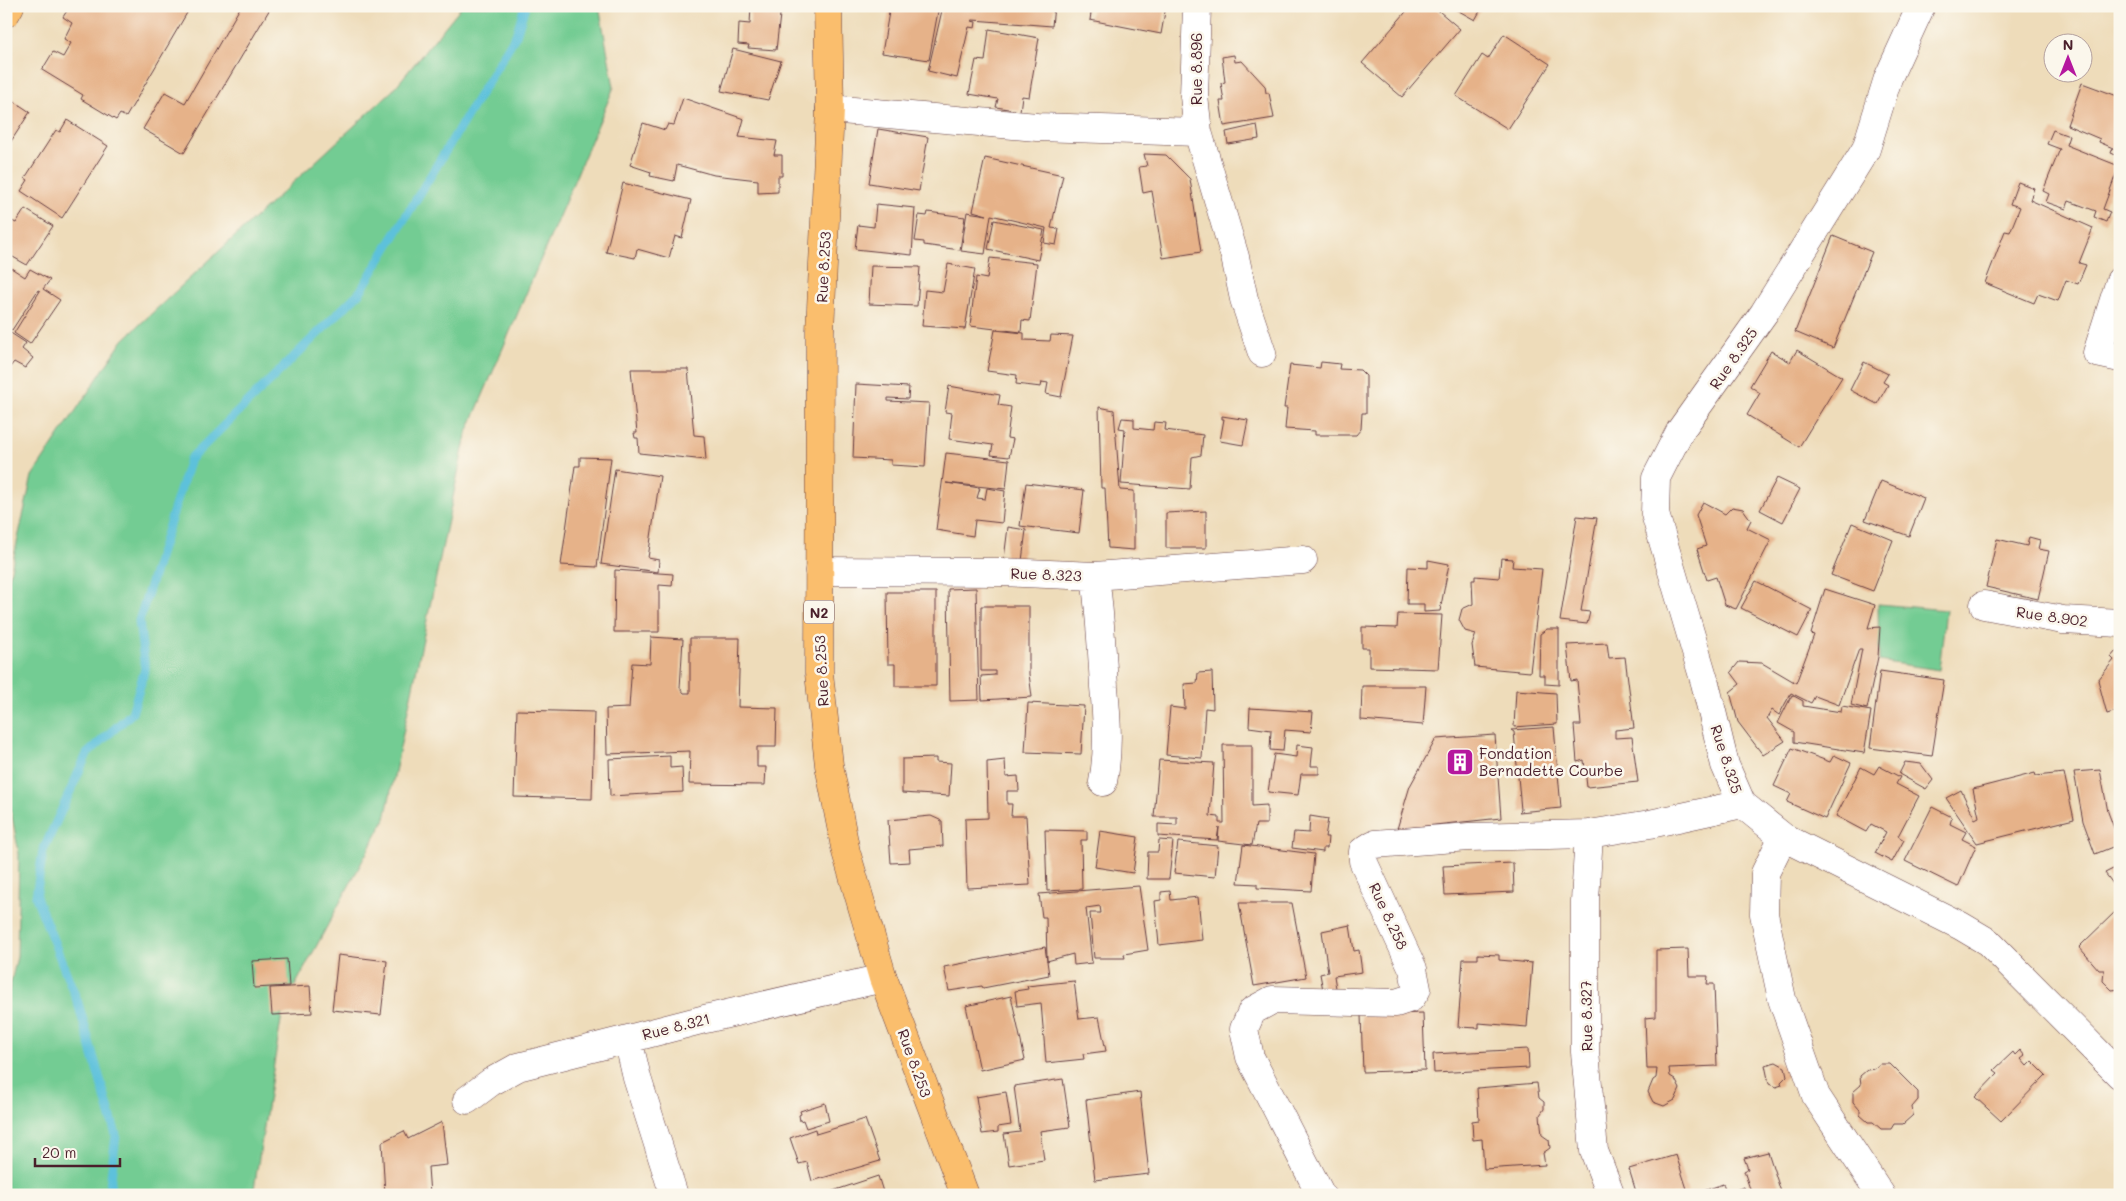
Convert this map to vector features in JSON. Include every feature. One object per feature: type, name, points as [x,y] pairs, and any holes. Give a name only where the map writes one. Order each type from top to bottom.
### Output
[{"type":"highway","points":[[6,13],[10,6]]},
{"type":"highway","name":"Rue 8.253","points":[[828,6],[830,110],[820,331],[819,673],[829,765],[846,852],[883,978],[965,1195]]},
{"type":"street","name":"Rue 8.896","points":[[1197,6],[1194,96],[1198,132],[1235,257],[1244,299],[1262,352]]},
{"type":"street","name":"Rue 8.325","points":[[1921,6],[1888,78],[1866,149],[1764,313],[1680,431],[1656,478],[1655,514],[1705,683],[1725,765],[1742,804],[1783,837],[1988,942],[2120,1075]]},
{"type":"street","points":[[830,110],[1037,127],[1198,132]]},
{"type":"street","points":[[2120,281],[2097,354],[2120,358]]},
{"type":"street","points":[[1095,576],[1303,560]]},
{"type":"street","name":"Rue 8.323","points":[[819,571],[1001,572],[1095,576],[1108,724],[1108,759],[1103,782]]},
{"type":"street","name":"Rue 8.902","points":[[1984,605],[2063,620],[2120,623]]},
{"type":"street","name":"Rue 8.258","points":[[1321,1195],[1250,1057],[1244,1029],[1252,1010],[1272,1000],[1396,1004],[1411,998],[1417,989],[1413,969],[1362,861],[1364,851],[1374,844],[1469,837],[1589,834],[1650,824],[1742,804]]},
{"type":"street","name":"Rue 8.327","points":[[1589,834],[1585,901],[1585,1052],[1594,1151],[1611,1195]]},
{"type":"street","points":[[1783,837],[1765,872],[1764,906],[1764,914],[1782,999],[1816,1096],[1882,1195]]},
{"type":"street","name":"Rue 8.321","points":[[674,1195],[637,1078],[628,1039],[705,1018],[883,978]]},
{"type":"street","points":[[467,1100],[491,1082],[518,1068],[628,1039]]},
{"type":"green space","points":[[462,6],[599,6],[614,87],[466,435],[385,819],[283,1008],[253,1195],[6,1195],[6,1003],[17,957],[19,854],[6,784],[6,592],[32,476],[123,340],[393,90]]},
{"type":"green space","points":[[1878,604],[1946,610],[1939,670],[1879,661]]},
{"type":"building","points":[[70,6],[191,6],[126,117],[120,114],[116,120],[81,99],[83,95],[42,70],[53,52],[63,57],[71,43],[64,39],[72,23],[63,17]]},
{"type":"building","points":[[241,6],[271,7],[184,153],[143,129],[165,92],[185,103]]},
{"type":"building","points":[[751,6],[781,6],[776,50],[748,48],[749,45],[738,44],[739,23],[750,24]]},
{"type":"building","points":[[890,6],[939,6],[929,60],[882,53]]},
{"type":"building","points":[[943,6],[1054,6],[1052,26],[971,21],[976,22],[975,28],[969,27],[957,78],[928,71]]},
{"type":"building","points":[[1092,6],[1166,6],[1161,34],[1090,20]]},
{"type":"building","points":[[1411,6],[1433,6],[1460,29],[1402,97],[1362,63]]},
{"type":"building","points":[[1450,6],[1483,6],[1475,20]]},
{"type":"building","points":[[989,29],[1039,38],[1029,97],[1022,96],[1020,111],[996,107],[998,99],[969,94],[976,60],[985,61]]},
{"type":"building","points":[[1504,34],[1550,64],[1508,129],[1456,96],[1482,55],[1488,59]]},
{"type":"building","points":[[733,49],[781,61],[768,100],[721,91]]},
{"type":"building","points":[[1234,55],[1235,62],[1242,61],[1265,86],[1266,93],[1269,93],[1274,118],[1224,126],[1220,101],[1224,101],[1221,83],[1225,82],[1222,57]]},
{"type":"building","points":[[2082,83],[2120,97],[2120,151],[2118,156],[2111,153],[2113,148],[2099,142],[2100,139],[2067,125]]},
{"type":"building","points":[[9,98],[30,112],[6,149],[6,102]]},
{"type":"building","points":[[683,98],[744,119],[739,137],[777,141],[774,155],[782,155],[782,176],[778,176],[778,192],[758,193],[758,180],[714,175],[677,165],[674,181],[650,176],[651,172],[630,165],[643,123],[665,130],[668,124],[674,125]]},
{"type":"building","points":[[67,120],[108,146],[62,218],[21,191],[28,180],[25,178],[56,130],[60,132]]},
{"type":"building","points":[[1257,125],[1259,139],[1228,144],[1226,132]]},
{"type":"building","points":[[878,129],[928,137],[919,191],[869,183]]},
{"type":"building","points":[[2053,130],[2069,136],[2066,145],[2119,166],[2103,209],[2110,212],[2106,222],[2094,217],[2096,211],[2069,201],[2066,209],[2046,202],[2049,194],[2043,191],[2060,149],[2047,144]]},
{"type":"building","points":[[1144,154],[1166,155],[1190,179],[1201,252],[1163,258],[1152,191],[1143,193],[1139,167],[1147,166]]},
{"type":"building","points":[[985,158],[1063,175],[1051,228],[1059,229],[1056,245],[1044,243],[1046,228],[991,215],[985,254],[961,251],[967,212],[987,215],[973,211]]},
{"type":"building","points":[[2018,182],[2034,188],[2030,200],[2093,228],[2079,263],[2086,265],[2078,284],[2066,280],[2058,301],[2038,294],[2034,303],[1985,283],[2005,231],[2010,232],[2020,207],[2010,204]]},
{"type":"building","points":[[623,183],[691,200],[682,238],[675,236],[669,258],[637,249],[635,258],[606,252]]},
{"type":"building","points":[[876,204],[915,208],[912,255],[855,249],[858,225],[874,227]]},
{"type":"building","points":[[25,209],[53,226],[27,265],[6,253],[6,218],[16,223]]},
{"type":"building","points":[[928,212],[965,217],[960,250],[924,245],[924,242],[915,241],[919,215],[927,216]]},
{"type":"building","points":[[994,220],[1044,230],[1038,260],[988,249]]},
{"type":"building","points":[[1833,236],[1872,252],[1833,348],[1795,332]]},
{"type":"building","points":[[990,258],[1037,263],[1030,321],[1022,320],[1021,332],[970,326],[976,277],[987,279]]},
{"type":"building","points":[[948,264],[975,269],[965,329],[922,326],[925,290],[943,292]]},
{"type":"building","points":[[8,266],[25,277],[30,269],[50,280],[43,289],[60,300],[30,344],[14,333],[40,291],[38,290],[12,330],[6,326]]},
{"type":"building","points":[[871,266],[920,267],[917,306],[869,304]]},
{"type":"building","points":[[6,330],[26,343],[22,349],[33,358],[25,368],[14,362],[6,372]]},
{"type":"building","points":[[995,330],[1024,333],[1024,340],[1050,341],[1051,335],[1073,336],[1061,397],[1046,394],[1048,383],[1042,382],[1041,387],[1016,384],[1017,375],[987,371]]},
{"type":"building","points":[[1797,350],[1842,377],[1799,447],[1747,415],[1760,393],[1750,386],[1771,351],[1790,362]]},
{"type":"building","points":[[1321,362],[1340,364],[1339,369],[1360,370],[1366,376],[1366,413],[1362,413],[1361,429],[1356,435],[1315,435],[1315,431],[1285,429],[1287,408],[1284,408],[1290,365],[1320,368]]},
{"type":"building","points":[[1864,362],[1888,374],[1883,382],[1888,385],[1877,404],[1850,390]]},
{"type":"building","points":[[631,369],[688,369],[694,435],[704,436],[706,460],[639,453],[638,438],[635,438],[634,433],[637,433]]},
{"type":"building","points":[[856,384],[909,387],[908,399],[888,398],[888,401],[929,403],[925,467],[891,465],[891,460],[853,458]]},
{"type":"building","points":[[949,386],[1000,395],[998,405],[1011,407],[1007,438],[1013,439],[1009,457],[991,455],[993,445],[949,439],[952,413],[945,412]]},
{"type":"building","points":[[1099,407],[1114,410],[1120,490],[1134,491],[1134,550],[1108,548],[1105,488],[1101,488]]},
{"type":"building","points":[[1222,416],[1248,420],[1243,445],[1220,441],[1224,419],[1222,419]]},
{"type":"building","points":[[1122,418],[1134,419],[1134,428],[1153,430],[1154,422],[1166,423],[1165,430],[1203,435],[1201,455],[1192,457],[1190,489],[1121,484],[1125,429],[1119,428]]},
{"type":"building","points":[[946,453],[1009,460],[1006,489],[946,483],[980,488],[977,498],[985,499],[987,488],[1005,491],[1002,523],[975,520],[973,536],[936,530]]},
{"type":"building","points":[[580,457],[611,458],[597,567],[561,565],[575,466],[580,466]]},
{"type":"building","points":[[615,469],[660,476],[648,558],[659,560],[658,572],[601,564]]},
{"type":"building","points":[[1777,478],[1800,489],[1783,522],[1760,510]]},
{"type":"building","points":[[1881,481],[1924,498],[1909,536],[1865,520]]},
{"type":"building","points":[[1026,483],[1084,490],[1079,533],[1020,526]]},
{"type":"building","points":[[1703,502],[1725,514],[1732,507],[1743,509],[1751,520],[1747,528],[1771,540],[1736,609],[1725,605],[1716,577],[1707,580],[1697,549],[1706,546],[1696,515]]},
{"type":"building","points":[[1206,511],[1206,548],[1166,548],[1166,513]]},
{"type":"building","points":[[1577,516],[1597,518],[1581,611],[1590,612],[1587,624],[1560,621]]},
{"type":"building","points":[[1852,523],[1893,540],[1873,591],[1831,575]]},
{"type":"building","points":[[1008,527],[1026,530],[1022,561],[1004,559]]},
{"type":"building","points":[[2029,537],[2040,540],[2038,549],[2049,551],[2038,599],[1986,587],[1997,539],[2027,546]]},
{"type":"building","points":[[1501,558],[1513,559],[1512,567],[1542,569],[1530,672],[1475,667],[1472,645],[1476,634],[1465,631],[1459,620],[1462,609],[1473,604],[1472,580],[1475,580],[1475,576],[1499,578]]},
{"type":"building","points":[[1428,560],[1449,564],[1440,611],[1424,612],[1424,604],[1407,604],[1408,567],[1428,568]]},
{"type":"building","points":[[615,570],[673,574],[672,586],[659,585],[659,632],[614,632]]},
{"type":"building","points":[[1756,581],[1812,610],[1798,637],[1741,608]]},
{"type":"building","points":[[976,588],[979,700],[950,701],[948,589]]},
{"type":"building","points":[[1825,589],[1875,605],[1868,628],[1880,627],[1878,657],[1867,709],[1851,705],[1862,649],[1859,649],[1839,705],[1815,696],[1811,703],[1791,693],[1779,715],[1772,710],[1767,718],[1785,741],[1763,755],[1738,722],[1730,692],[1740,684],[1731,672],[1739,662],[1762,663],[1796,683],[1814,635],[1811,634]]},
{"type":"building","points":[[887,592],[936,592],[936,686],[895,686],[895,664],[888,664]]},
{"type":"building","points":[[981,606],[1029,606],[1029,674],[1032,697],[982,700],[981,676],[995,675],[995,671],[981,671]]},
{"type":"building","points":[[1398,614],[1442,615],[1438,669],[1369,667],[1369,648],[1362,648],[1362,627],[1397,628]]},
{"type":"building","points":[[1547,629],[1559,629],[1559,685],[1545,684],[1545,675],[1539,675],[1540,634]]},
{"type":"building","points":[[651,637],[683,639],[680,688],[684,693],[690,693],[690,638],[740,638],[738,707],[777,708],[776,747],[757,747],[757,767],[766,767],[765,785],[689,784],[690,751],[607,754],[606,709],[629,708],[632,663],[650,664]]},
{"type":"building","points":[[1607,643],[1609,658],[1625,657],[1634,728],[1615,730],[1615,738],[1632,737],[1638,782],[1587,787],[1584,760],[1577,762],[1574,725],[1581,725],[1577,680],[1571,681],[1567,645]]},
{"type":"building","points":[[2116,651],[2120,654],[2120,710],[2107,714],[2098,680],[2114,660],[2111,657]]},
{"type":"building","points":[[1880,671],[1944,680],[1932,756],[1870,748]]},
{"type":"building","points":[[1212,672],[1213,709],[1205,708],[1202,758],[1166,755],[1170,707],[1185,709],[1184,684],[1197,683],[1198,673]]},
{"type":"building","points":[[1362,686],[1426,686],[1423,725],[1361,720]]},
{"type":"building","points":[[1516,690],[1556,693],[1557,724],[1514,727]]},
{"type":"building","points":[[1792,695],[1803,701],[1803,706],[1841,712],[1842,706],[1871,711],[1864,753],[1794,742],[1794,732],[1778,723]]},
{"type":"building","points":[[1028,703],[1084,706],[1081,754],[1025,752]]},
{"type":"building","points":[[1250,708],[1313,712],[1311,732],[1285,730],[1283,751],[1270,750],[1271,730],[1249,727]]},
{"type":"building","points":[[517,710],[594,712],[592,799],[514,797]]},
{"type":"building","points":[[1554,727],[1561,808],[1519,812],[1521,810],[1514,732],[1511,730]]},
{"type":"building","name":"Fondation Bernadette Courbe","points":[[1495,735],[1501,818],[1397,829],[1410,786],[1436,739]]},
{"type":"building","points":[[1223,745],[1252,745],[1252,806],[1267,805],[1267,824],[1256,824],[1252,845],[1218,841],[1219,827],[1217,840],[1158,836],[1158,824],[1177,825],[1177,817],[1154,817],[1159,760],[1214,763],[1210,816],[1219,817],[1219,823],[1224,823]]},
{"type":"building","points":[[1297,745],[1313,747],[1311,766],[1319,766],[1319,774],[1301,774],[1298,795],[1268,792],[1274,754],[1296,757]]},
{"type":"building","points":[[1792,748],[1830,762],[1834,755],[1851,763],[1825,819],[1787,802],[1791,794],[1774,786]]},
{"type":"building","points":[[670,756],[670,768],[682,767],[683,792],[610,796],[609,759]]},
{"type":"building","points":[[936,758],[936,762],[951,763],[949,796],[902,793],[902,759]]},
{"type":"building","points":[[1005,760],[1006,777],[1018,776],[1019,791],[1007,791],[1007,804],[1012,804],[1011,816],[1026,816],[1030,885],[967,888],[965,819],[988,818],[987,762]]},
{"type":"building","points":[[1905,762],[1921,764],[1933,780],[1926,789],[1899,774]]},
{"type":"building","points":[[1879,766],[1900,777],[1896,784],[1919,796],[1898,836],[1904,840],[1892,862],[1875,853],[1886,832],[1871,824],[1866,832],[1836,816],[1861,767],[1874,774]]},
{"type":"building","points":[[2100,770],[2108,812],[2120,844],[2095,854],[2083,821],[2074,772]]},
{"type":"building","points":[[2035,773],[2036,776],[2064,773],[2074,819],[1977,843],[1946,798],[1961,790],[1975,819],[1979,817],[1973,789]]},
{"type":"building","points":[[1932,807],[1952,817],[1950,824],[1966,832],[1962,839],[1976,846],[1958,887],[1905,861]]},
{"type":"building","points":[[931,816],[942,821],[943,846],[909,849],[910,862],[891,863],[888,820]]},
{"type":"building","points":[[1310,816],[1328,819],[1325,837],[1328,837],[1327,848],[1323,848],[1323,852],[1292,848],[1294,832],[1309,833]]},
{"type":"building","points":[[1045,830],[1087,831],[1087,840],[1081,840],[1082,889],[1047,891]]},
{"type":"building","points":[[1100,831],[1138,837],[1133,873],[1095,867]]},
{"type":"building","points":[[1159,840],[1173,841],[1169,879],[1147,879],[1148,852],[1158,852]]},
{"type":"building","points":[[1178,842],[1218,846],[1215,877],[1174,873]]},
{"type":"building","points":[[1243,845],[1314,854],[1311,891],[1257,888],[1257,884],[1238,883]]},
{"type":"building","points":[[1513,863],[1514,892],[1445,895],[1443,866]]},
{"type":"building","points":[[2120,867],[2120,893],[2105,873]]},
{"type":"building","points":[[1139,886],[1148,950],[1124,954],[1125,958],[1094,958],[1090,913],[1101,913],[1100,906],[1086,908],[1092,963],[1074,965],[1073,954],[1047,961],[1046,917],[1042,917],[1039,894]]},
{"type":"building","points":[[1170,891],[1171,900],[1198,897],[1202,940],[1159,945],[1155,901],[1161,900],[1161,892]]},
{"type":"building","points":[[1239,903],[1292,903],[1306,977],[1254,986]]},
{"type":"building","points":[[2118,909],[2120,911],[2120,989],[2112,990],[2103,981],[2104,970],[2099,970],[2079,947]]},
{"type":"building","points":[[1350,925],[1354,951],[1359,950],[1362,972],[1334,976],[1336,988],[1323,990],[1320,974],[1328,972],[1322,931]]},
{"type":"building","points":[[1045,947],[1049,975],[983,988],[982,986],[949,991],[944,967]]},
{"type":"building","points":[[1688,949],[1689,976],[1708,976],[1707,984],[1714,984],[1717,1066],[1669,1068],[1670,1076],[1675,1079],[1680,1089],[1675,1100],[1664,1106],[1653,1102],[1648,1092],[1653,1080],[1656,1078],[1657,1069],[1647,1069],[1645,1018],[1656,1017],[1656,950]]},
{"type":"building","points":[[1478,954],[1499,955],[1499,960],[1532,963],[1527,1027],[1479,1023],[1479,1028],[1458,1027],[1463,959],[1478,959]]},
{"type":"building","points":[[338,955],[387,961],[381,1015],[332,1010]]},
{"type":"building","points":[[287,959],[289,986],[254,988],[252,961]]},
{"type":"building","points":[[1074,981],[1079,1019],[1099,1017],[1106,1051],[1083,1054],[1084,1059],[1046,1063],[1041,1003],[1017,1006],[1015,991],[1028,989],[1027,986]]},
{"type":"building","points":[[310,986],[312,1013],[272,1015],[270,988]]},
{"type":"building","points":[[1011,996],[1025,1060],[980,1070],[966,1006]]},
{"type":"building","points":[[1423,1013],[1425,1070],[1363,1072],[1361,1015]]},
{"type":"building","points":[[1528,1049],[1529,1068],[1434,1073],[1433,1054]]},
{"type":"building","points":[[2020,1050],[2025,1056],[2021,1059],[2027,1066],[2032,1061],[2046,1075],[2001,1121],[1975,1097],[1998,1073],[1994,1070],[2013,1052],[2015,1055]]},
{"type":"building","points":[[1776,1062],[1785,1067],[1787,1076],[1781,1082],[1782,1085],[1776,1087],[1769,1084],[1765,1065]]},
{"type":"building","points":[[1881,1064],[1890,1064],[1918,1092],[1918,1100],[1912,1107],[1913,1115],[1903,1124],[1894,1124],[1891,1129],[1881,1129],[1873,1122],[1868,1122],[1860,1115],[1860,1110],[1853,1102],[1853,1092],[1861,1085],[1860,1076],[1867,1070],[1875,1069]]},
{"type":"building","points":[[1063,1079],[1070,1127],[1040,1131],[1044,1160],[1009,1165],[1004,1134],[1020,1132],[1014,1086]]},
{"type":"building","points":[[1537,1083],[1539,1098],[1544,1102],[1544,1109],[1540,1115],[1542,1135],[1549,1140],[1550,1148],[1543,1153],[1545,1165],[1484,1169],[1482,1139],[1473,1140],[1472,1121],[1479,1120],[1477,1088]]},
{"type":"building","points":[[1006,1092],[1011,1125],[998,1127],[998,1132],[982,1134],[976,1097]]},
{"type":"building","points":[[1140,1092],[1149,1174],[1095,1180],[1086,1100]]},
{"type":"building","points":[[825,1103],[829,1121],[806,1128],[803,1120],[800,1121],[800,1111]]},
{"type":"building","points":[[865,1119],[880,1161],[812,1181],[807,1162],[799,1164],[790,1138],[815,1129],[816,1134]]},
{"type":"building","points":[[442,1122],[447,1165],[428,1167],[430,1195],[385,1195],[382,1142],[404,1131],[408,1139]]},
{"type":"building","points":[[1768,1152],[1782,1195],[1752,1195],[1744,1171],[1748,1169],[1744,1158]]},
{"type":"building","points":[[1676,1155],[1688,1192],[1680,1195],[1637,1195],[1629,1169]]},
{"type":"building","points":[[878,1176],[884,1195],[824,1195],[824,1194]]},
{"type":"building","points":[[1723,1184],[1726,1193],[1744,1187],[1747,1195],[1692,1195]]},
{"type":"waterway","points":[[109,1195],[116,1135],[78,1003],[36,897],[43,851],[87,754],[132,713],[145,669],[139,621],[190,459],[360,292],[516,35],[525,6]]},
{"type":"place","name":"Fondation Bernadette Courbe","points":[[1460,762]]}]
